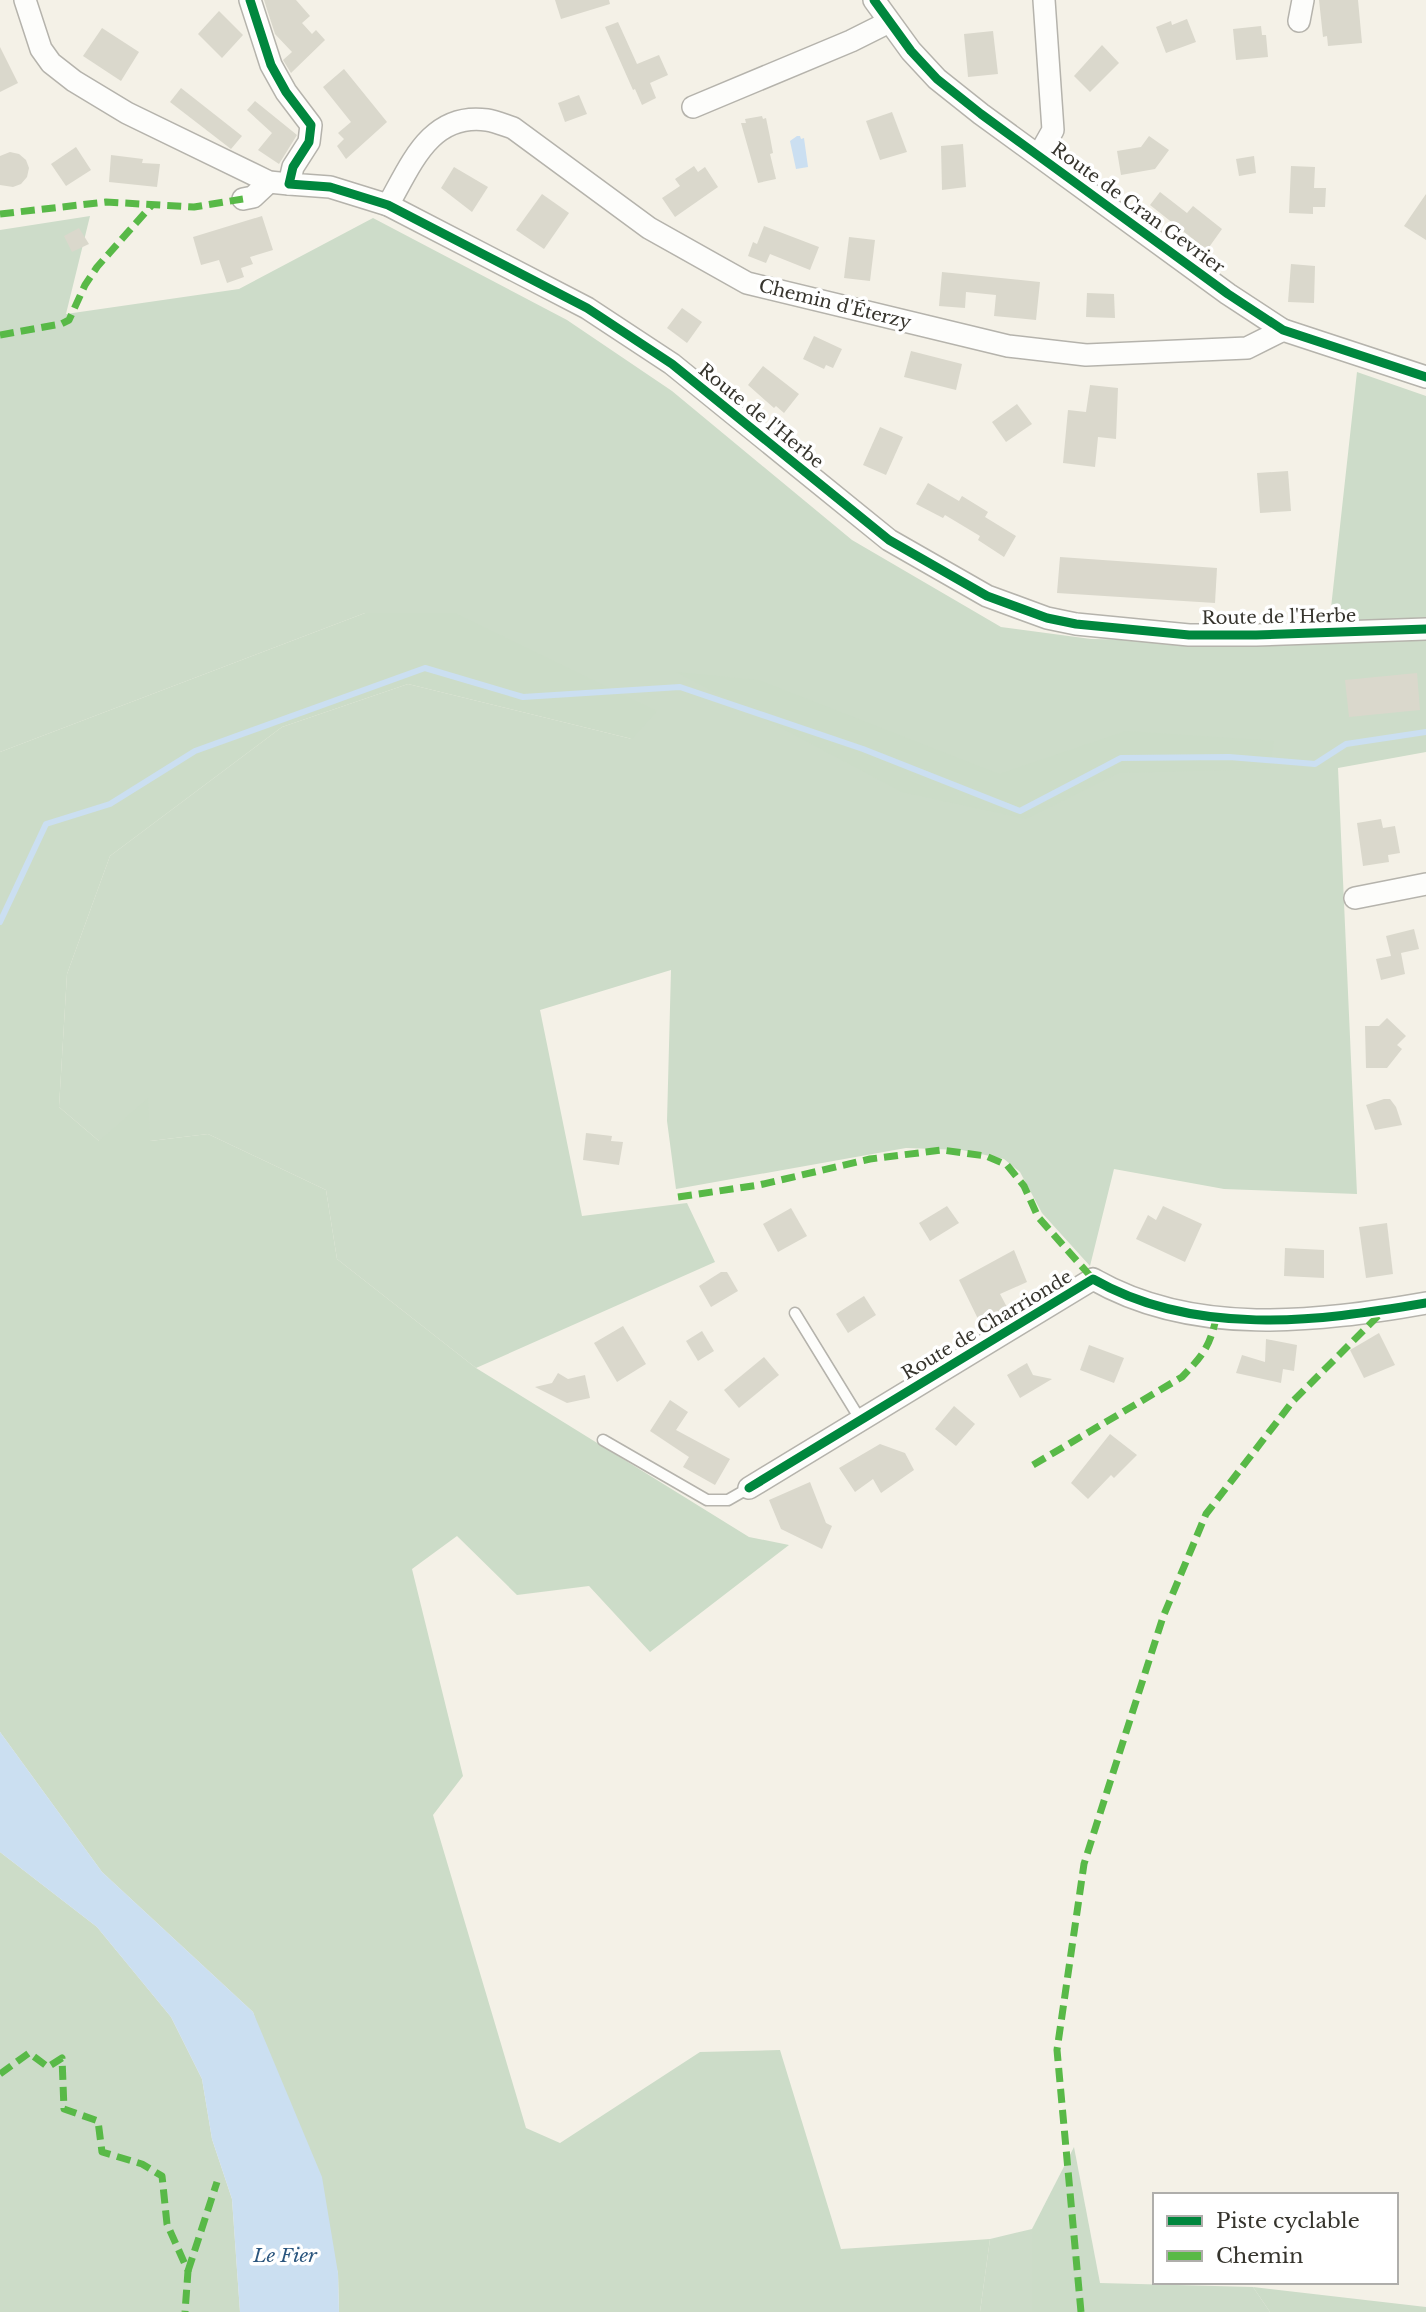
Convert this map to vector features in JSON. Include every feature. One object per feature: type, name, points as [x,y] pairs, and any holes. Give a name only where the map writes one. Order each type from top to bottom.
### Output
[{"type":"street","points":[[25,0],[41,49],[51,63],[74,80],[127,113],[279,183]]},
{"type":"street","points":[[243,199],[253,197],[279,183],[309,142],[311,125],[286,92],[271,65],[250,0]]},
{"type":"street","name":"Route de Cran Gevrier","points":[[874,0],[911,51],[937,79],[1228,294],[1283,330],[1426,377]]},
{"type":"street","name":"Route de Cran Gevrier","points":[[1039,155],[1052,130],[1044,0]]},
{"type":"street","points":[[1299,21],[1303,0]]},
{"type":"street","points":[[693,107],[851,41],[889,22]]},
{"type":"street","name":"Chemin d'Éterzy","points":[[388,205],[428,139],[439,130],[464,119],[488,120],[513,128],[649,228],[747,283],[1008,346],[1086,355],[1247,348],[1283,330]]},
{"type":"street","name":"Route de l'Herbe","points":[[279,183],[330,187],[388,205],[587,308],[672,364],[889,540],[987,596],[1047,618],[1076,624],[1189,635],[1426,629]]},
{"type":"street","points":[[1355,898],[1426,884]]},
{"type":"street","name":"Route de Charrionde","points":[[749,1488],[1093,1279],[1119,1294],[1179,1312],[1216,1319],[1339,1316],[1426,1303]]},
{"type":"lane","points":[[795,1313],[860,1419]]},
{"type":"lane","points":[[603,1440],[707,1500],[728,1500],[749,1488]]},
{"type":"green space","points":[[90,216],[66,314],[239,289],[373,218],[567,320],[672,391],[852,540],[1001,627],[1091,639],[1327,644],[1357,372],[1426,396],[1426,752],[1338,768],[1357,1194],[1224,1189],[1114,1169],[1090,1266],[1042,1213],[1020,1172],[1004,1159],[962,1150],[906,1148],[676,1189],[667,1121],[671,970],[540,1010],[582,1216],[687,1203],[715,1262],[476,1368],[337,1259],[326,1190],[208,1134],[150,1141],[99,1141],[59,1107],[67,974],[110,856],[282,727],[408,684],[632,739],[365,613],[0,752],[0,230]]},
{"type":"green space","points":[[365,613],[455,613],[657,711],[632,739],[408,684],[282,727],[110,856],[67,974],[59,1107],[99,1141],[148,1098],[150,1141],[208,1134],[326,1190],[337,1259],[476,1368],[749,1537],[789,1545],[650,1652],[589,1586],[517,1595],[457,1536],[412,1569],[463,1776],[433,1815],[526,2128],[560,2143],[700,2052],[780,2050],[841,2249],[990,2239],[980,2312],[339,2312],[338,2273],[253,2012],[102,1872],[0,1732],[0,752]]},
{"type":"green space","points":[[676,672],[759,680],[999,774],[1126,731],[1274,741],[1270,769],[1119,773],[1026,819],[902,792]]},
{"type":"green space","points":[[0,1852],[97,1927],[171,2017],[202,2079],[212,2139],[232,2199],[240,2312],[0,2312]]},
{"type":"green space","points":[[1074,2147],[1100,2283],[1100,2312],[1032,2312],[1032,2229]]},
{"type":"green space","points":[[1032,2229],[1032,2312],[980,2312],[990,2239]]},
{"type":"green space","points":[[1100,2283],[1253,2287],[1270,2312],[1100,2312]]},
{"type":"green space","points":[[1253,2287],[1426,2307],[1426,2312],[1270,2312]]},
{"type":"water","points":[[797,136],[804,138],[808,167],[796,169],[790,141]]},
{"type":"water","name":"Le Fier","points":[[0,1732],[102,1872],[253,2012],[322,2177],[338,2273],[339,2312],[240,2312],[232,2199],[212,2139],[202,2079],[171,2017],[97,1927],[0,1852]]},
{"type":"building","points":[[264,0],[296,0],[310,16],[302,23],[312,34],[316,30],[325,40],[291,73],[283,60],[292,52],[275,34]]},
{"type":"building","points":[[555,0],[609,0],[610,4],[561,19]]},
{"type":"building","points":[[1319,0],[1358,0],[1362,43],[1328,46],[1327,36],[1323,37]]},
{"type":"building","points":[[219,11],[243,35],[222,58],[198,34]]},
{"type":"building","points":[[1187,19],[1196,42],[1166,53],[1156,27]]},
{"type":"building","points":[[618,22],[637,64],[659,55],[668,75],[650,83],[656,98],[642,105],[605,27]]},
{"type":"building","points":[[1261,26],[1262,35],[1266,35],[1268,57],[1236,60],[1233,29]]},
{"type":"building","points":[[102,28],[139,52],[121,81],[83,56]]},
{"type":"building","points":[[993,31],[998,74],[968,77],[964,34]]},
{"type":"building","points":[[1102,45],[1119,63],[1090,92],[1074,76]]},
{"type":"building","points":[[0,47],[18,83],[0,92]]},
{"type":"building","points":[[344,69],[387,122],[346,159],[337,146],[344,139],[338,133],[351,122],[323,87]]},
{"type":"building","points":[[181,88],[242,136],[231,149],[170,102]]},
{"type":"building","points":[[579,95],[587,114],[565,122],[558,103]]},
{"type":"building","points":[[255,101],[297,135],[279,164],[258,150],[272,133],[247,110]]},
{"type":"building","points":[[892,112],[907,152],[880,160],[866,121]]},
{"type":"building","points":[[762,116],[763,119],[766,118],[776,179],[758,183],[741,123],[746,123],[745,119]]},
{"type":"building","points":[[1149,136],[1169,150],[1155,169],[1121,175],[1117,151],[1141,147]]},
{"type":"building","points":[[963,144],[966,187],[942,190],[941,146]]},
{"type":"building","points":[[76,147],[91,170],[66,186],[51,164]]},
{"type":"building","points":[[10,152],[19,154],[26,160],[29,168],[27,177],[21,184],[13,187],[0,185],[0,156]]},
{"type":"building","points":[[111,155],[143,159],[142,163],[160,164],[157,187],[109,182]]},
{"type":"building","points":[[1254,156],[1256,173],[1239,176],[1236,159]]},
{"type":"building","points":[[694,166],[698,172],[705,167],[718,187],[675,217],[662,198],[680,186],[675,179]]},
{"type":"building","points":[[1291,166],[1315,167],[1314,188],[1326,188],[1325,207],[1313,207],[1313,214],[1289,213]]},
{"type":"building","points":[[454,167],[488,187],[472,212],[441,188]]},
{"type":"building","points":[[1160,192],[1187,213],[1193,206],[1222,229],[1207,250],[1150,205]]},
{"type":"building","points":[[542,194],[569,213],[544,249],[516,230]]},
{"type":"building","points":[[1426,194],[1426,240],[1404,226]]},
{"type":"building","points":[[262,216],[273,250],[250,257],[253,264],[241,268],[244,277],[227,283],[219,260],[201,265],[193,237]]},
{"type":"building","points":[[764,226],[819,247],[810,270],[770,254],[766,263],[748,256],[753,242],[757,244]]},
{"type":"building","points":[[79,228],[89,244],[72,252],[64,236]]},
{"type":"building","points":[[849,237],[875,240],[870,281],[844,278]]},
{"type":"building","points":[[1291,264],[1315,266],[1314,303],[1288,302]]},
{"type":"building","points":[[942,272],[1040,282],[1036,320],[994,316],[996,295],[966,292],[965,308],[939,306]]},
{"type":"building","points":[[1087,293],[1114,294],[1115,318],[1086,317]]},
{"type":"building","points":[[682,308],[702,322],[687,343],[667,328]]},
{"type":"building","points":[[814,336],[842,349],[833,368],[826,365],[824,369],[803,359]]},
{"type":"building","points":[[911,351],[962,364],[956,390],[904,377]]},
{"type":"building","points":[[763,366],[799,394],[784,413],[776,406],[774,408],[748,385]]},
{"type":"building","points":[[1090,385],[1118,388],[1116,439],[1098,437],[1095,467],[1063,463],[1068,410],[1086,412]]},
{"type":"building","points":[[1017,404],[1032,424],[1006,442],[992,422]]},
{"type":"building","points":[[880,427],[903,437],[886,475],[863,465]]},
{"type":"building","points":[[1288,471],[1291,511],[1260,513],[1257,473]]},
{"type":"building","points":[[928,483],[959,501],[962,496],[988,512],[985,517],[1016,536],[1004,557],[978,540],[980,536],[945,515],[943,518],[916,504]]},
{"type":"building","points":[[1060,557],[1217,568],[1215,603],[1057,593]]},
{"type":"building","points":[[1417,673],[1420,710],[1349,717],[1345,680]]},
{"type":"building","points":[[1381,819],[1383,828],[1395,826],[1400,853],[1388,855],[1389,862],[1363,866],[1357,823]]},
{"type":"building","points":[[1414,929],[1419,949],[1401,953],[1405,974],[1381,980],[1376,959],[1391,956],[1386,936]]},
{"type":"building","points":[[1387,1018],[1406,1036],[1397,1045],[1402,1049],[1387,1068],[1366,1068],[1365,1026],[1379,1026]]},
{"type":"building","points":[[1390,1099],[1396,1107],[1402,1125],[1375,1130],[1366,1105]]},
{"type":"building","points":[[586,1133],[612,1136],[611,1141],[623,1142],[619,1165],[583,1160]]},
{"type":"building","points":[[947,1206],[959,1223],[930,1241],[919,1223]]},
{"type":"building","points":[[1163,1206],[1202,1224],[1185,1262],[1136,1239],[1148,1215],[1156,1220]]},
{"type":"building","points":[[791,1208],[807,1236],[778,1252],[763,1224]]},
{"type":"building","points":[[1387,1223],[1393,1274],[1366,1278],[1359,1227]]},
{"type":"building","points":[[1285,1248],[1324,1250],[1324,1278],[1284,1276]]},
{"type":"building","points":[[1014,1250],[1027,1282],[1000,1294],[1008,1309],[979,1321],[959,1280]]},
{"type":"building","points":[[721,1272],[727,1272],[738,1291],[711,1307],[699,1286]]},
{"type":"building","points":[[864,1296],[876,1315],[848,1333],[836,1314]]},
{"type":"building","points":[[623,1326],[646,1364],[617,1382],[594,1343]]},
{"type":"building","points":[[702,1331],[714,1351],[698,1361],[686,1341]]},
{"type":"building","points":[[1379,1333],[1395,1365],[1364,1378],[1350,1350]]},
{"type":"building","points":[[1266,1339],[1297,1345],[1294,1371],[1283,1369],[1281,1383],[1236,1373],[1242,1355],[1265,1362]]},
{"type":"building","points":[[1089,1345],[1124,1358],[1114,1383],[1080,1370]]},
{"type":"building","points":[[764,1357],[779,1375],[739,1408],[724,1390]]},
{"type":"building","points":[[1027,1363],[1033,1375],[1052,1379],[1020,1398],[1007,1375]]},
{"type":"building","points":[[558,1373],[568,1379],[585,1375],[590,1398],[567,1403],[535,1387],[552,1383]]},
{"type":"building","points":[[670,1400],[688,1412],[676,1430],[730,1459],[715,1485],[683,1467],[689,1457],[650,1431]]},
{"type":"building","points":[[954,1406],[975,1424],[956,1446],[935,1429]]},
{"type":"building","points":[[1110,1434],[1137,1455],[1114,1478],[1111,1475],[1088,1499],[1071,1483]]},
{"type":"building","points":[[880,1444],[905,1453],[914,1470],[881,1493],[873,1479],[855,1492],[839,1468]]},
{"type":"building","points":[[810,1482],[826,1523],[832,1526],[822,1549],[781,1529],[769,1500]]},
{"type":"waterway","points":[[0,922],[46,824],[110,804],[195,751],[425,668],[523,697],[680,687],[863,749],[1020,811],[1121,758],[1229,757],[1315,764],[1346,744],[1426,732]]},
{"type":"marked path","points":[[0,214],[106,202],[194,207],[243,199]]},
{"type":"marked path","points":[[0,335],[61,324],[69,320],[85,285],[97,267],[152,205]]},
{"type":"marked path","points":[[678,1197],[759,1185],[870,1159],[942,1150],[986,1156],[1007,1165],[1024,1186],[1038,1217],[1093,1279]]},
{"type":"marked path","points":[[1081,2312],[1057,2050],[1084,1864],[1163,1617],[1206,1514],[1293,1401],[1383,1311]]},
{"type":"marked path","points":[[1033,1465],[1182,1377],[1204,1351],[1216,1319]]},
{"type":"marked path","points":[[0,2074],[29,2053],[48,2067],[62,2058],[64,2109],[98,2121],[102,2152],[142,2164],[162,2176],[167,2224],[188,2271],[185,2312]]},
{"type":"marked path","points":[[188,2271],[217,2182]]},
{"type":"cycle path","points":[[250,0],[271,65],[286,92],[311,125],[309,142],[293,167],[289,184],[330,187],[388,205],[587,308],[672,364],[889,540],[987,596],[1047,618],[1076,624],[1189,635],[1426,629]]},
{"type":"cycle path","points":[[874,0],[911,51],[937,79],[1228,294],[1283,330],[1426,377]]},
{"type":"cycle path","points":[[749,1488],[1093,1279],[1132,1297],[1172,1310],[1214,1317],[1299,1319],[1426,1303]]}]
